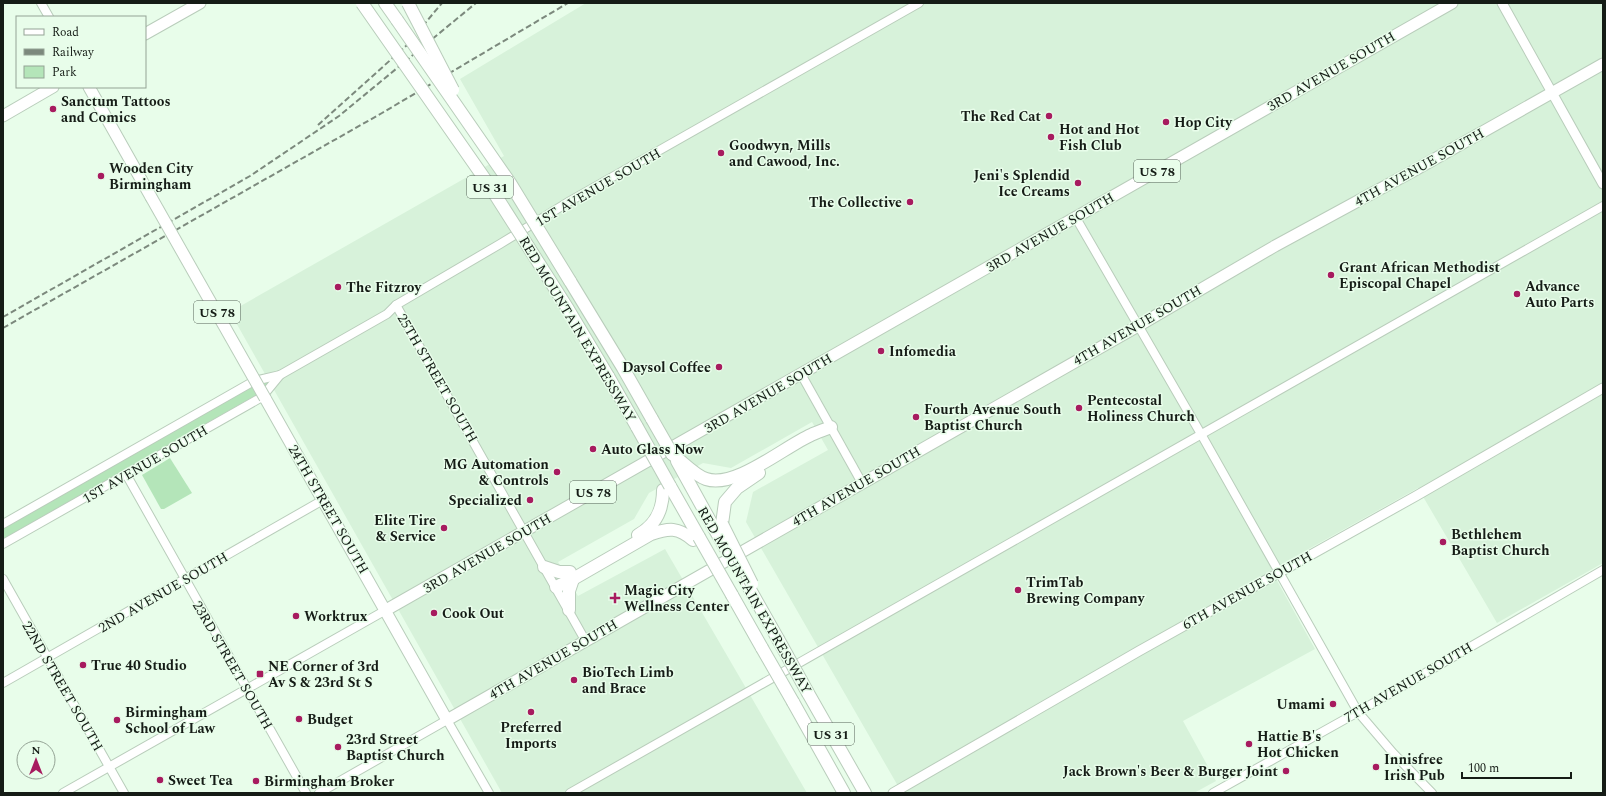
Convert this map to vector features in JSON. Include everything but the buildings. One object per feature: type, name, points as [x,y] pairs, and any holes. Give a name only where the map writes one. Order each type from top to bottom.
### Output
[{"type":"highway","name":"RED MOUNTAIN EXPRESSWAY","points":[[362,3],[489,185],[568,308],[611,381],[615,398],[634,429],[666,488],[696,538],[716,567],[823,754],[824,767],[839,789]]},
{"type":"highway","name":"RED MOUNTAIN EXPRESSWAY","points":[[385,3],[510,183],[623,368],[672,454],[690,475],[750,585],[766,619],[865,793]]},
{"type":"highway","points":[[408,3],[476,134]]},
{"type":"highway","points":[[690,475],[715,481],[724,481],[735,477],[810,435],[830,427]]},
{"type":"highway","points":[[718,526],[725,502],[737,488],[757,473],[812,443],[830,427]]},
{"type":"highway","points":[[544,567],[571,576],[641,534],[652,524],[659,514],[666,488]]},
{"type":"highway","points":[[554,584],[651,534],[664,530],[679,530],[696,538]]},
{"type":"highway","points":[[568,610],[571,576]]},
{"type":"main road","points":[[146,33],[200,3]]},
{"type":"main road","name":"3RD AVENUE SOUTH","points":[[386,610],[1452,3]]},
{"type":"main road","points":[[1502,3],[1603,184]]},
{"type":"main road","name":"4TH AVENUE SOUTH","points":[[447,720],[1138,326],[1274,246],[1415,170],[1603,64]]},
{"type":"main road","points":[[3,116],[51,88]]},
{"type":"main road","name":"24TH STREET SOUTH","points":[[90,88],[447,720]]},
{"type":"main road","name":"6TH AVENUE SOUTH","points":[[892,793],[1278,572],[1416,496],[1603,388]]},
{"type":"street","points":[[41,3],[48,16]]},
{"type":"street","name":"1ST AVENUE SOUTH","points":[[3,524],[254,381],[280,376],[387,314],[396,305],[570,201],[919,3]]},
{"type":"street","points":[[570,793],[1498,264],[1603,206]]},
{"type":"street","points":[[1076,218],[1201,434],[1358,712],[1393,753],[1432,793]]},
{"type":"street","name":"25TH STREET SOUTH","points":[[396,305],[585,640]]},
{"type":"street","points":[[801,374],[862,483]]},
{"type":"street","name":"1ST AVENUE SOUTH","points":[[3,544],[262,397],[280,376]]},
{"type":"street","name":"23RD STREET SOUTH","points":[[126,474],[306,793]]},
{"type":"street","name":"2ND AVENUE SOUTH","points":[[3,683],[323,500]]},
{"type":"street","name":"7TH AVENUE SOUTH","points":[[1213,793],[1358,712],[1603,570]]},
{"type":"street","name":"22ND STREET SOUTH","points":[[3,579],[124,793]]},
{"type":"street","name":"3RD AVENUE SOUTH","points":[[63,793],[386,610]]},
{"type":"street","name":"4TH AVENUE SOUTH","points":[[318,793],[447,720]]},
{"type":"street","name":"24TH STREET SOUTH","points":[[447,720],[489,793]]},
{"type":"shaded area","points":[[586,3],[1603,3],[1603,563],[1497,623],[1418,488],[1271,570],[1315,649],[1183,721],[1216,781],[1194,793],[902,793],[746,522],[753,492],[828,450],[812,422],[731,468],[703,463],[649,493],[634,519],[558,562],[578,596],[665,549],[807,793],[502,793],[230,312],[504,156],[460,79]]},
{"type":"green space","points":[[270,381],[260,393],[3,539],[3,528],[255,384]]},
{"type":"green space","points":[[170,458],[192,493],[164,509],[161,509],[142,475]]},
{"type":"railway","points":[[318,125],[406,46],[442,3]]},
{"type":"railway","points":[[3,317],[250,176],[339,116],[476,3]]},
{"type":"railway","points":[[3,328],[382,113],[568,3]]},
{"type":"place","name":"Sanctum Tattoos and Comics","points":[[53,109]]},
{"type":"place","name":"The Red Cat","points":[[1049,116]]},
{"type":"place","name":"Hop City","points":[[1166,122]]},
{"type":"place","name":"Hot and Hot Fish Club","points":[[1051,137]]},
{"type":"place","name":"Goodwyn, Mills and Cawood, Inc.","points":[[721,153]]},
{"type":"place","name":"Wooden City Birmingham","points":[[101,176]]},
{"type":"place","name":"Jeni's Splendid Ice Creams","points":[[1078,183]]},
{"type":"place","name":"The Collective","points":[[910,202]]},
{"type":"place","name":"Grant African Methodist Episcopal Chapel","points":[[1331,275]]},
{"type":"place","name":"The Fitzroy","points":[[338,287]]},
{"type":"place","name":"Advance Auto Parts","points":[[1517,294]]},
{"type":"place","name":"Infomedia","points":[[881,351]]},
{"type":"place","name":"Daysol Coffee","points":[[719,367]]},
{"type":"place","name":"Pentecostal Holiness Church","points":[[1079,408]]},
{"type":"place","name":"Fourth Avenue South Baptist Church","points":[[916,417]]},
{"type":"place","name":"Auto Glass Now","points":[[593,449]]},
{"type":"place","name":"MG Automation & Controls","points":[[557,472]]},
{"type":"place","name":"Specialized","points":[[530,500]]},
{"type":"place","name":"Elite Tire & Service","points":[[444,528]]},
{"type":"place","name":"Bethlehem Baptist Church","points":[[1443,542]]},
{"type":"place","name":"TrimTab Brewing Company","points":[[1018,590]]},
{"type":"place","name":"Magic City Wellness Center","points":[[615,598]]},
{"type":"place","name":"Cook Out","points":[[434,613]]},
{"type":"place","name":"Worktrux","points":[[296,616]]},
{"type":"place","name":"True 40 Studio","points":[[83,665]]},
{"type":"place","name":"NE Corner of 3rd Av S & 23rd St S","points":[[260,674]]},
{"type":"place","name":"BioTech Limb and Brace","points":[[574,680]]},
{"type":"place","name":"Umami","points":[[1333,704]]},
{"type":"place","name":"Preferred Imports","points":[[531,712]]},
{"type":"place","name":"Budget","points":[[299,719]]},
{"type":"place","name":"Birmingham School of Law","points":[[117,720]]},
{"type":"place","name":"Hattie B's Hot Chicken","points":[[1249,744]]},
{"type":"place","name":"23rd Street Baptist Church","points":[[338,747]]},
{"type":"place","name":"Innisfree Irish Pub","points":[[1376,767]]},
{"type":"place","name":"Jack Brown's Beer & Burger Joint","points":[[1286,771]]},
{"type":"place","name":"Sweet Tea","points":[[160,780]]},
{"type":"place","name":"Birmingham Broker","points":[[256,781]]}]
